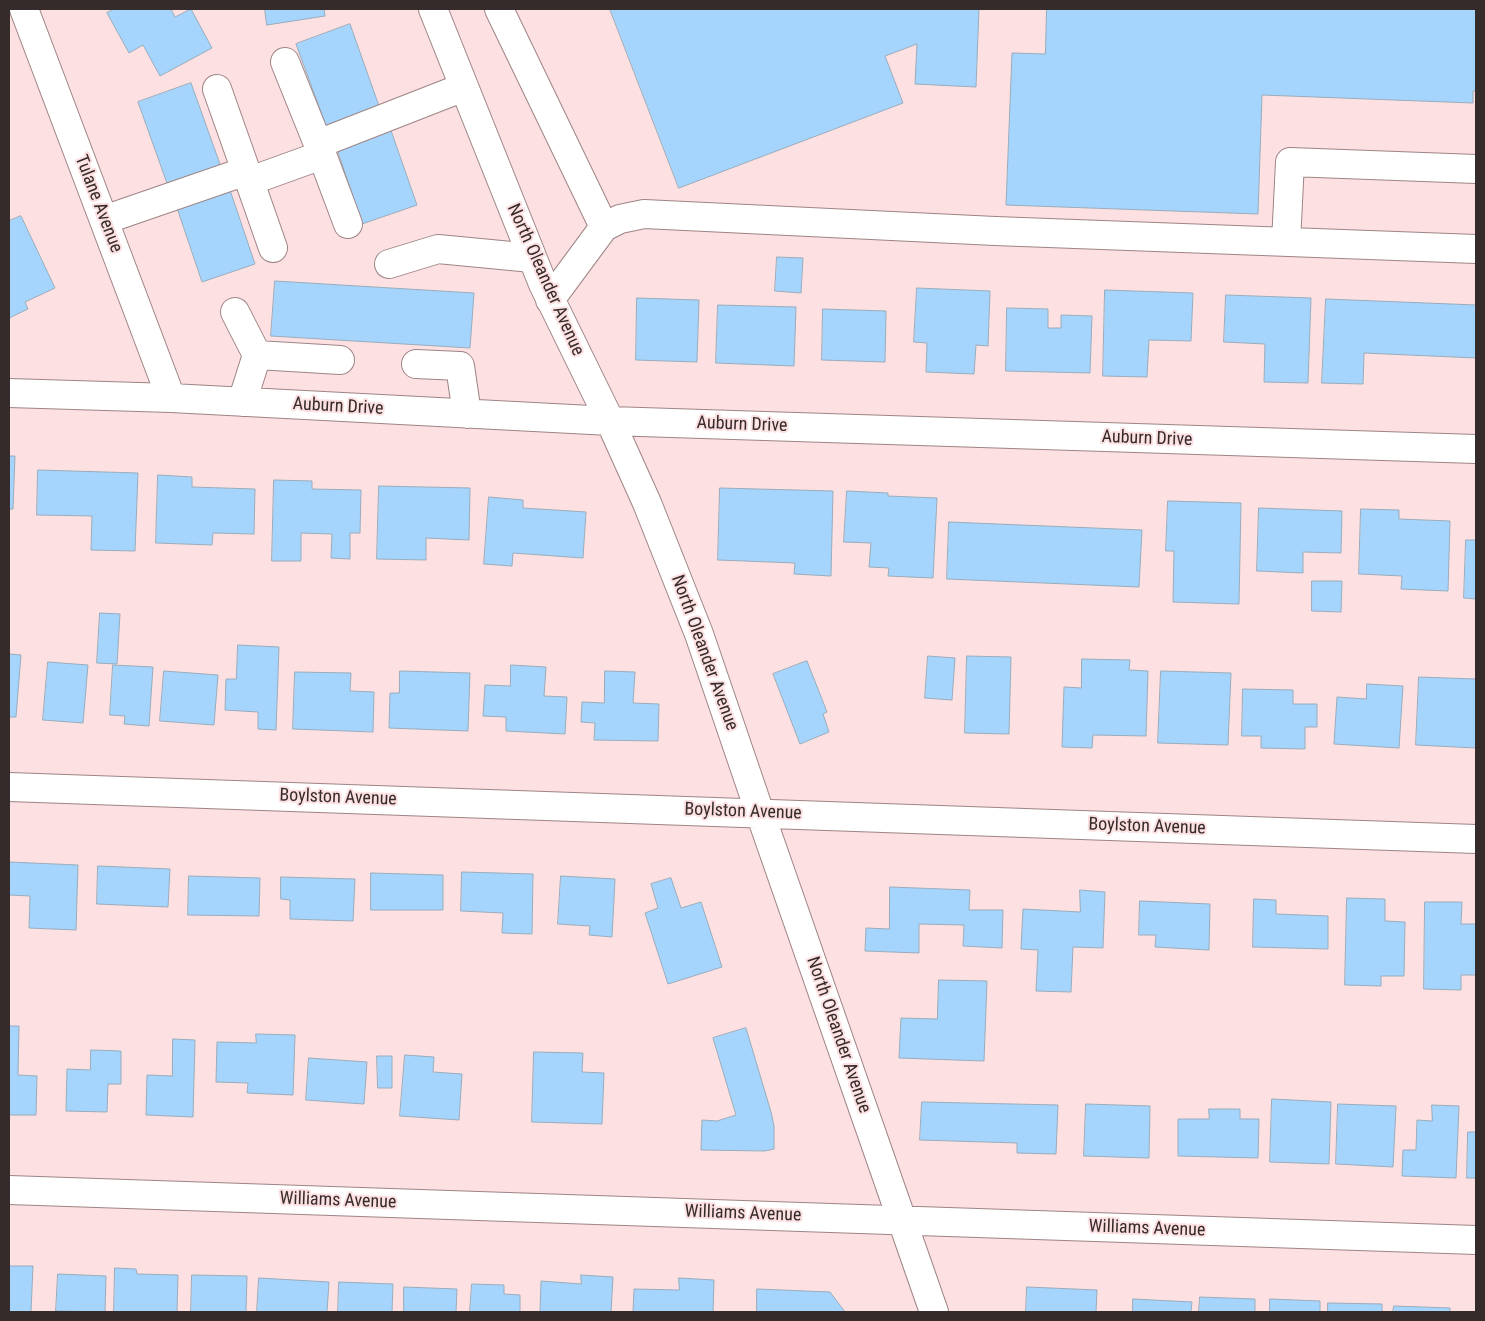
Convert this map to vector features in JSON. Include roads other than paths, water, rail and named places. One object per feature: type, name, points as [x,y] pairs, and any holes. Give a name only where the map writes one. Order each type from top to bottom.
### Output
[{"type":"street","name":"Tulane Avenue","points":[[24,9],[171,398]]},
{"type":"street","name":"North Oleander Avenue","points":[[433,9],[532,258],[550,300],[610,421],[647,503],[700,634],[760,813],[934,1312]]},
{"type":"street","points":[[499,9],[604,226]]},
{"type":"street","points":[[285,62],[348,224]]},
{"type":"street","points":[[104,220],[248,176],[320,150],[464,87]]},
{"type":"street","points":[[217,89],[273,248]]},
{"type":"street","points":[[1286,242],[1290,162],[1476,169]]},
{"type":"street","points":[[550,300],[604,226],[620,219],[644,214],[995,231],[1476,249]]},
{"type":"street","points":[[390,264],[438,249],[532,258]]},
{"type":"street","points":[[235,312],[257,355],[242,402]]},
{"type":"street","points":[[257,355],[340,360]]},
{"type":"street","points":[[416,364],[460,366],[467,414]]},
{"type":"street","name":"Auburn Drive","points":[[9,393],[171,398],[610,421],[1476,449]]},
{"type":"street","name":"Boylston Avenue","points":[[9,787],[1476,839]]},
{"type":"street","name":"Williams Avenue","points":[[9,1190],[1476,1240]]}]
